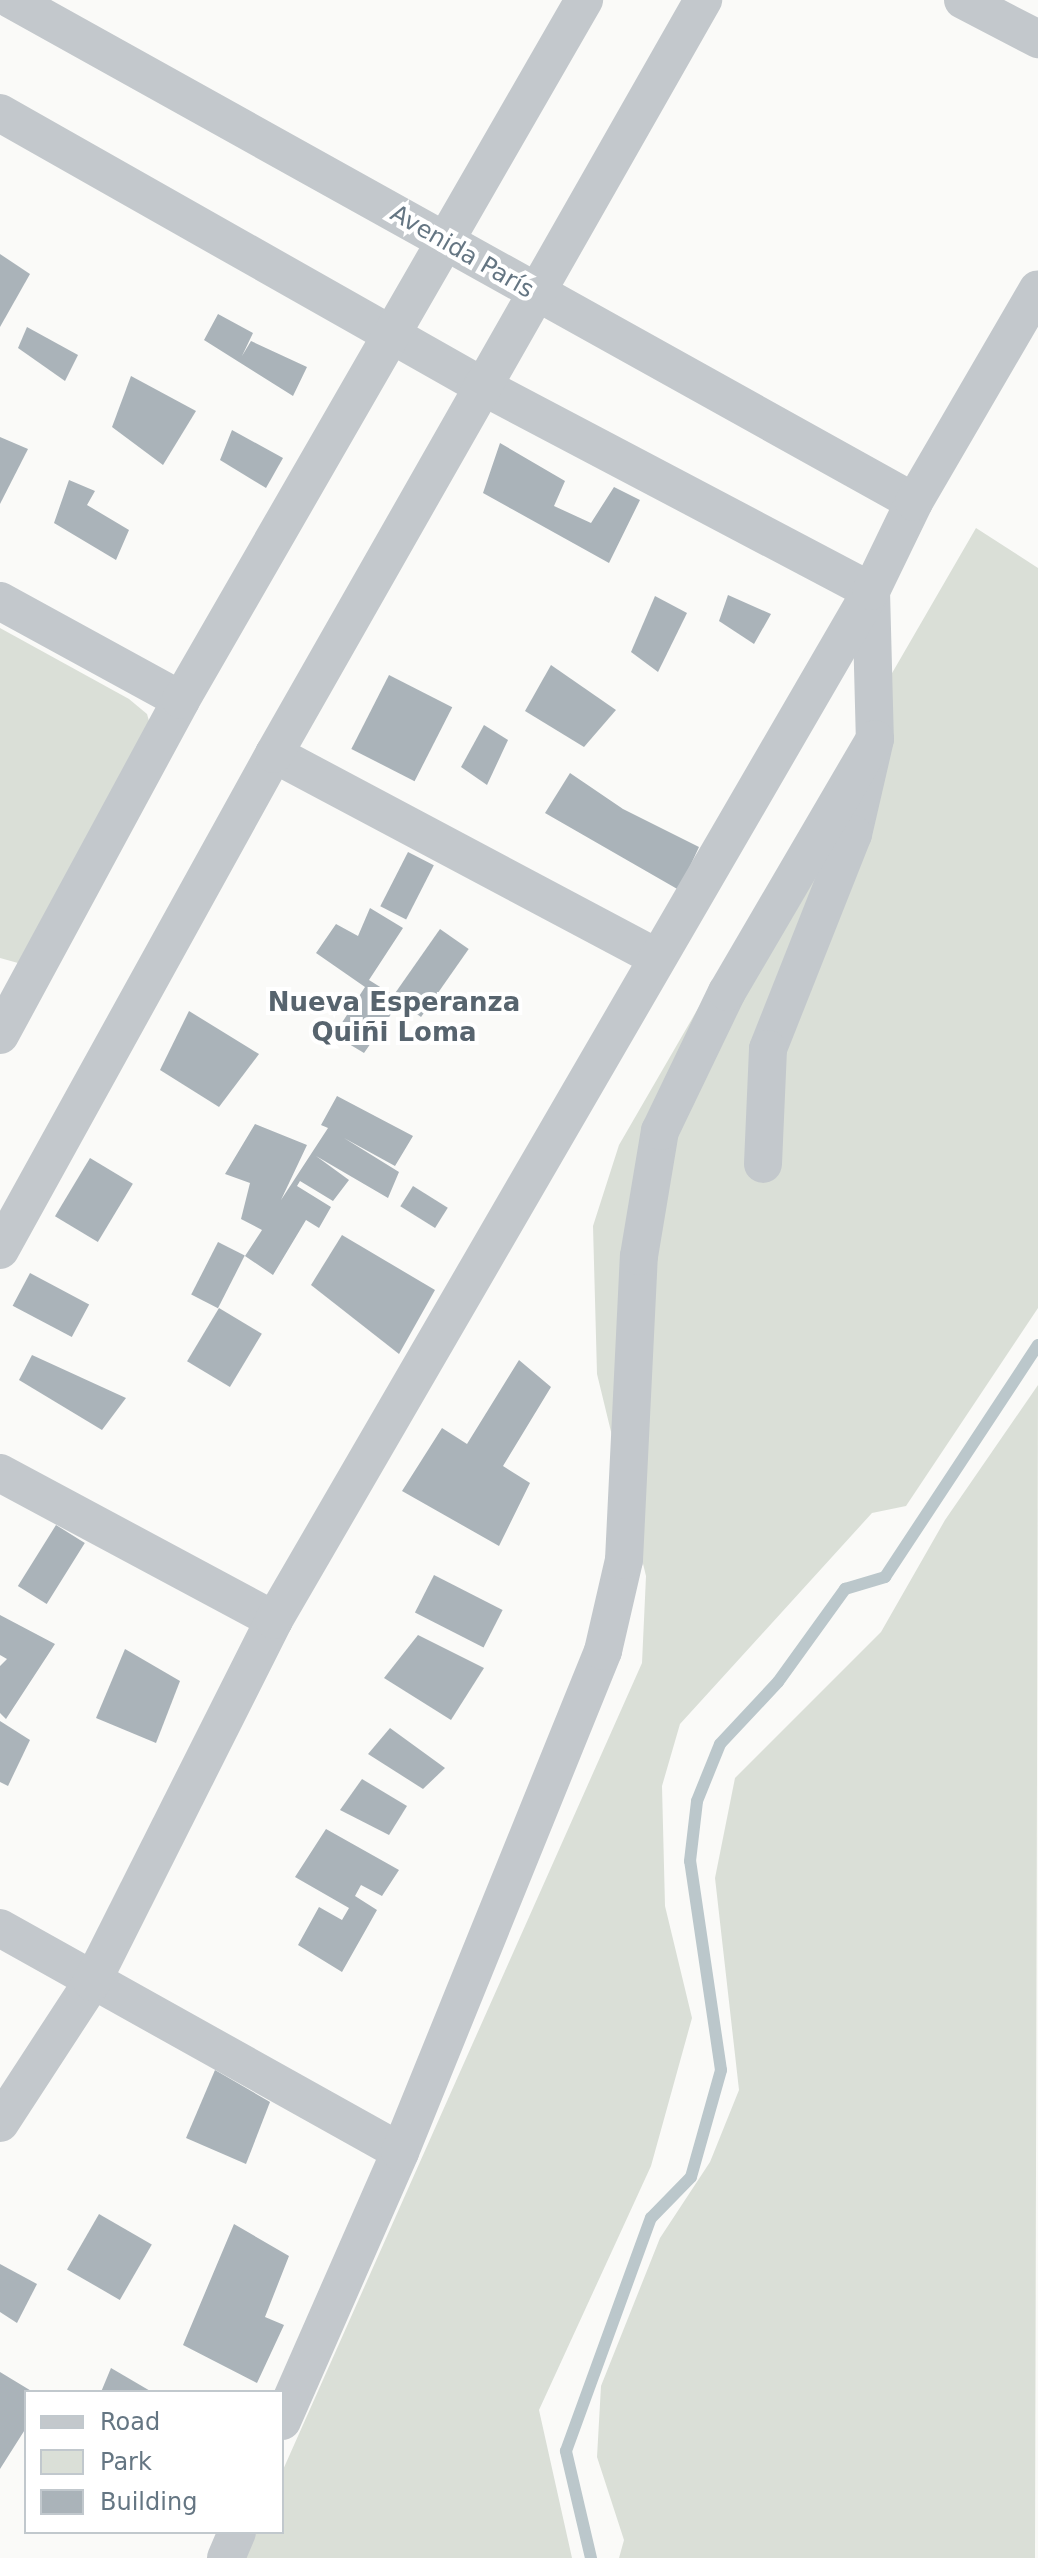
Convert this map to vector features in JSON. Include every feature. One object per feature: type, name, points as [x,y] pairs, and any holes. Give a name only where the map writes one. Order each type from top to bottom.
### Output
[{"type":"street","name":"Avenida París","points":[[12,0],[444,240],[535,294],[914,502]]},
{"type":"street","points":[[0,1035],[13,983],[181,700],[584,0]]},
{"type":"street","points":[[0,1250],[274,754],[703,0]]},
{"type":"street","points":[[963,0],[1038,39]]},
{"type":"street","points":[[0,113],[482,386],[871,591]]},
{"type":"street","points":[[0,2123],[92,1982],[274,1620],[871,591],[914,502],[1038,289]]},
{"type":"street","points":[[763,1164],[768,1049],[853,834],[875,739],[871,591]]},
{"type":"street","points":[[0,601],[181,700]]},
{"type":"street","points":[[284,2416],[400,2152],[603,1651],[624,1560],[639,1256],[660,1131],[727,992],[875,739]]},
{"type":"street","points":[[274,754],[657,958]]},
{"type":"street","points":[[0,1473],[274,1620]]},
{"type":"street","points":[[0,1928],[400,2152]]},
{"type":"street","points":[[226,2558],[236,2534]]},
{"type":"green space","points":[[976,528],[1038,568],[1038,1308],[906,1506],[872,1513],[680,1724],[662,1786],[665,1906],[692,2018],[651,2166],[539,2410],[572,2558],[244,2558],[254,2534],[284,2534],[284,2468],[642,1663],[646,1576],[597,1374],[593,1226],[619,1145]]},
{"type":"green space","points":[[0,628],[129,699],[147,714],[151,728],[18,963],[0,958]]},
{"type":"green space","points":[[1038,1385],[1035,2558],[619,2558],[624,2540],[597,2457],[601,2386],[660,2238],[710,2162],[739,2090],[715,1878],[735,1778],[881,1632],[945,1520]]},
{"type":"building","points":[[0,254],[30,274],[0,327]]},
{"type":"building","points":[[218,314],[253,333],[242,356],[251,341],[307,367],[293,396],[204,340]]},
{"type":"building","points":[[27,327],[78,355],[65,381],[18,348]]},
{"type":"building","points":[[131,376],[196,411],[163,465],[112,427]]},
{"type":"building","points":[[232,430],[283,458],[266,488],[220,460]]},
{"type":"building","points":[[0,437],[28,449],[0,504]]},
{"type":"building","points":[[500,443],[565,481],[554,506],[591,523],[614,487],[640,500],[609,563],[483,493]]},
{"type":"building","points":[[69,480],[95,491],[87,505],[129,530],[116,560],[54,523]]},
{"type":"building","points":[[728,595],[771,614],[754,644],[719,621]]},
{"type":"building","points":[[655,596],[687,613],[658,672],[631,652]]},
{"type":"building","points":[[551,665],[616,710],[584,747],[525,711]]},
{"type":"building","points":[[389,675],[452,707],[415,781],[351,749]]},
{"type":"building","points":[[484,725],[508,740],[487,785],[461,767]]},
{"type":"building","points":[[570,773],[623,809],[699,847],[679,890],[545,813]]},
{"type":"building","points":[[408,852],[434,865],[406,920],[380,906]]},
{"type":"building","points":[[370,908],[403,928],[369,980],[401,1000],[364,1053],[334,1035],[365,987],[316,953],[336,924],[358,936]]},
{"type":"building","points":[[440,929],[469,949],[421,1017],[392,997]]},
{"type":"building","points":[[189,1011],[259,1054],[219,1107],[160,1070]]},
{"type":"building","points":[[337,1096],[413,1136],[395,1166],[344,1138],[399,1172],[388,1198],[316,1156],[349,1180],[333,1201],[300,1181],[297,1186],[331,1207],[319,1228],[306,1220],[273,1275],[245,1256],[262,1230],[241,1219],[250,1183],[225,1174],[255,1124],[307,1145],[281,1200],[328,1128],[321,1125]]},
{"type":"building","points":[[90,1158],[133,1184],[98,1242],[55,1216]]},
{"type":"building","points":[[413,1186],[448,1208],[435,1228],[400,1206]]},
{"type":"building","points":[[342,1235],[435,1290],[399,1354],[311,1285]]},
{"type":"building","points":[[218,1242],[245,1256],[218,1308],[191,1295]]},
{"type":"building","points":[[30,1273],[89,1304],[72,1337],[13,1306]]},
{"type":"building","points":[[219,1308],[262,1334],[230,1387],[187,1361]]},
{"type":"building","points":[[32,1355],[126,1398],[102,1430],[19,1380]]},
{"type":"building","points":[[519,1360],[551,1387],[503,1466],[530,1483],[499,1546],[402,1491],[442,1428],[467,1444]]},
{"type":"building","points":[[56,1525],[85,1543],[47,1604],[18,1586]]},
{"type":"building","points":[[434,1575],[503,1610],[484,1647],[415,1612]]},
{"type":"building","points":[[0,1615],[55,1644],[6,1719],[0,1713],[0,1666],[7,1659],[0,1655]]},
{"type":"building","points":[[418,1635],[484,1668],[451,1720],[384,1678]]},
{"type":"building","points":[[125,1649],[180,1681],[156,1743],[96,1718]]},
{"type":"building","points":[[0,1721],[30,1740],[8,1786],[0,1782]]},
{"type":"building","points":[[390,1728],[445,1768],[423,1789],[368,1754]]},
{"type":"building","points":[[362,1779],[407,1806],[389,1835],[340,1810]]},
{"type":"building","points":[[326,1829],[399,1870],[382,1896],[361,1885],[355,1896],[377,1910],[342,1972],[298,1945],[319,1907],[342,1920],[349,1908],[295,1877]]},
{"type":"building","points":[[215,2070],[270,2102],[246,2164],[186,2138]]},
{"type":"building","points":[[99,2214],[152,2244],[120,2300],[67,2269]]},
{"type":"building","points":[[234,2224],[289,2256],[265,2317],[284,2325],[257,2383],[183,2345]]},
{"type":"building","points":[[0,2264],[37,2284],[17,2323],[0,2312]]},
{"type":"building","points":[[111,2368],[149,2390],[102,2390]]},
{"type":"building","points":[[0,2372],[30,2390],[24,2390],[24,2431],[0,2469]]},
{"type":"waterway","points":[[591,2558],[566,2451],[651,2218],[691,2177],[721,2070],[690,1861],[697,1801],[720,1744],[778,1682],[845,1589],[885,1577],[1038,1345]]},
{"type":"district","name":"Nueva Esperanza Quiñi Loma","points":[[394,1018]]}]
